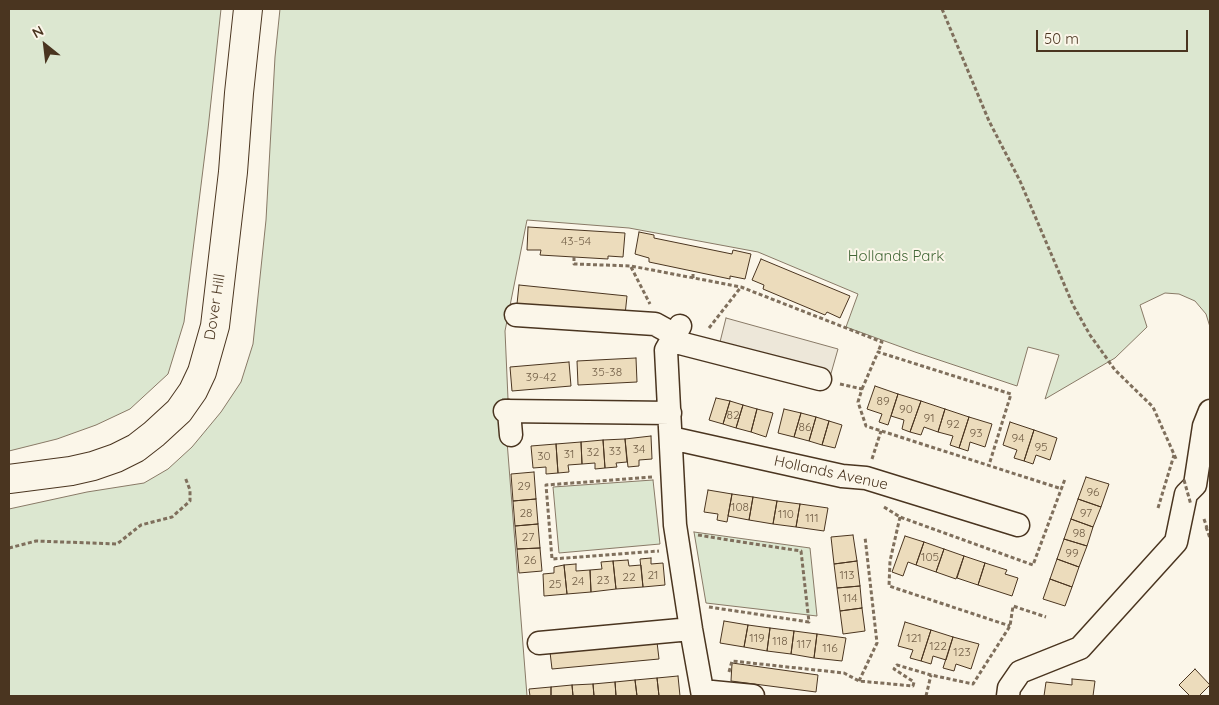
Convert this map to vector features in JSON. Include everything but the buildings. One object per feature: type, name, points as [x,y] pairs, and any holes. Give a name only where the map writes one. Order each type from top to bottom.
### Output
[{"type":"main road","name":"Dover Hill","points":[[9,480],[92,466],[116,458],[136,448],[179,411],[196,384],[202,372],[214,326],[231,186],[248,9]]},
{"type":"street","points":[[516,315],[655,324],[676,334],[820,379]]},
{"type":"street","points":[[676,334],[666,350],[675,525],[690,629],[702,694],[753,696]]},
{"type":"street","points":[[511,435],[507,411],[670,413]]},
{"type":"street","points":[[1008,696],[1009,688],[1020,672],[1080,648],[1176,542],[1186,494],[1196,485],[1204,426],[1210,411]]},
{"type":"street","name":"Hollands Avenue","points":[[671,438],[842,476],[866,478],[1018,525]]},
{"type":"street","points":[[539,643],[690,629]]},
{"type":"path","points":[[942,9],[989,121],[1020,181],[1073,305],[1090,335],[1115,370],[1153,407],[1177,463]]},
{"type":"path","points":[[574,257],[574,264],[631,266],[741,287],[793,304],[882,342],[858,402],[866,426],[1062,490]]},
{"type":"path","points":[[631,266],[654,311]]},
{"type":"path","points":[[693,272],[693,278]]},
{"type":"path","points":[[706,332],[741,287]]},
{"type":"path","points":[[878,352],[1011,394],[989,465]]},
{"type":"path","points":[[820,379],[862,389]]},
{"type":"path","points":[[870,464],[881,431]]},
{"type":"path","points":[[1158,508],[1174,454]]},
{"type":"path","points":[[1181,472],[1191,505]]},
{"type":"path","points":[[9,548],[36,541],[117,544],[141,525],[172,517],[190,501],[190,490],[185,477]]},
{"type":"path","points":[[657,477],[546,485],[552,559],[668,550]]},
{"type":"path","points":[[900,517],[890,561],[890,586],[1010,626]]},
{"type":"path","points":[[692,534],[801,551],[809,622],[709,607]]},
{"type":"path","points":[[859,681],[877,643],[865,537]]},
{"type":"path","points":[[729,674],[732,661],[844,673],[859,681],[913,686],[914,682],[894,669],[898,665],[931,675],[973,684],[1010,626],[1013,606],[1046,617]]},
{"type":"path","points":[[926,696],[931,675]]},
{"type":"green space","points":[[9,9],[221,9],[184,322],[168,374],[130,409],[96,425],[57,439],[9,451]]},
{"type":"green space","name":"Hollands Park","points":[[280,9],[1210,9],[1210,327],[1206,314],[1195,301],[1179,294],[1165,293],[1140,305],[1147,327],[1115,358],[1045,399],[1059,355],[1028,347],[1017,386],[846,327],[858,294],[758,252],[629,228],[527,220],[505,331],[508,399],[502,399],[527,696],[9,696],[9,509],[87,492],[144,483],[168,469],[192,447],[221,412],[241,382],[253,344],[266,220],[275,57]]},
{"type":"green space","points":[[653,480],[660,544],[559,553],[553,487]]},
{"type":"green space","points":[[694,532],[810,548],[817,616],[706,603]]},
{"type":"shaded area","points":[[726,318],[838,349],[828,384],[717,354]]}]
